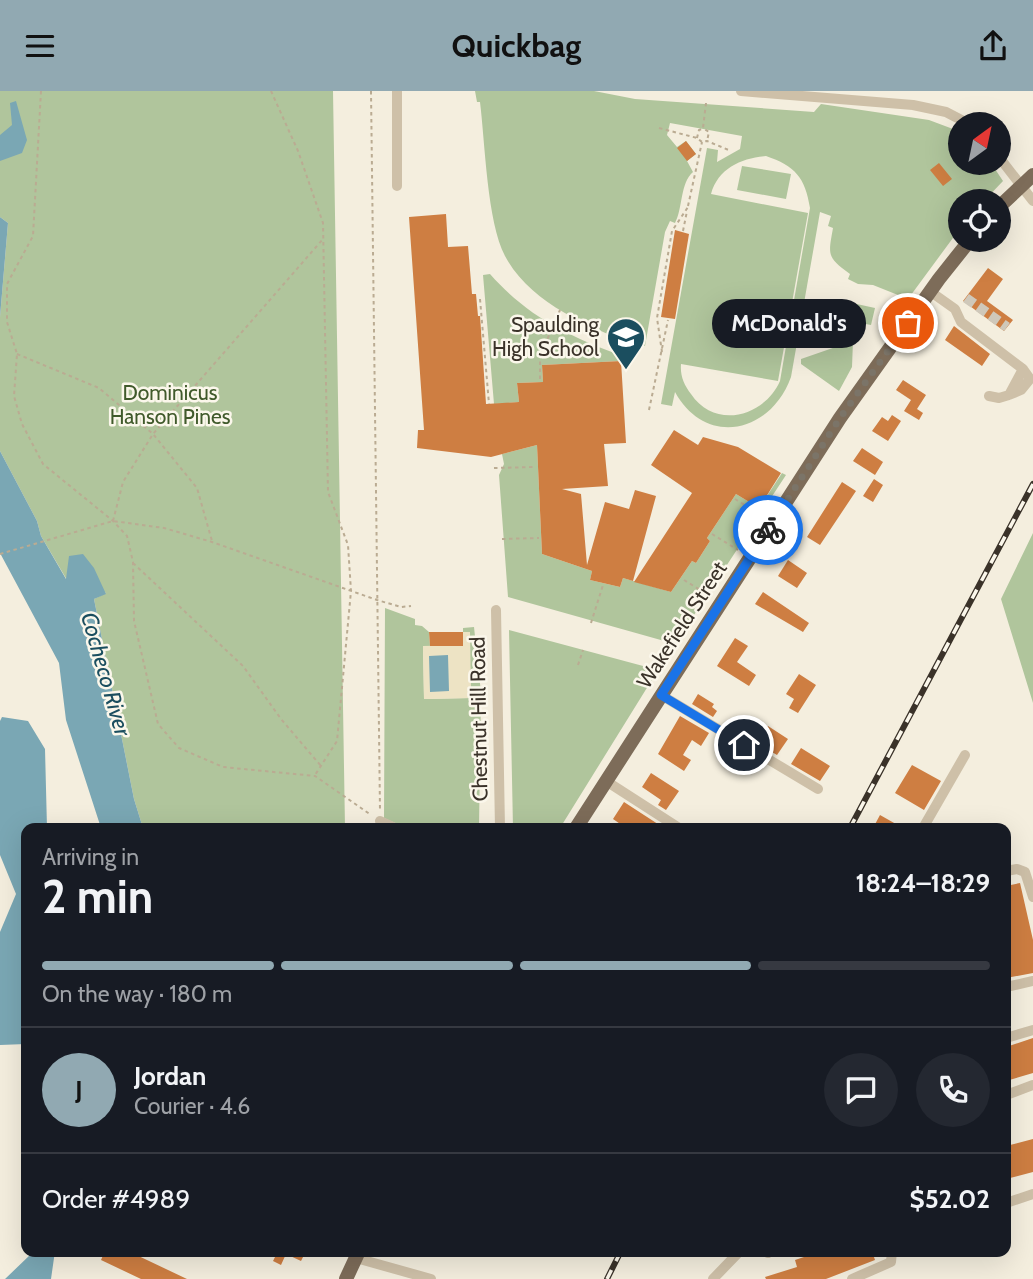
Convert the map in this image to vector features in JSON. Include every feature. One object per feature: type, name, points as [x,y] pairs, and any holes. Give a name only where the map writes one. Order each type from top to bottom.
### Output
[{"type":"main road","points":[[1011,199],[1027,187],[1033,174]]},
{"type":"main road","name":"Wakefield Street","points":[[579,823],[840,418],[962,252]]},
{"type":"main road","points":[[346,1279],[356,1257]]},
{"type":"street","points":[[397,91],[397,186]]},
{"type":"street","points":[[741,91],[893,103],[948,113]]},
{"type":"street","points":[[1011,175],[1027,187],[1033,201]]},
{"type":"street","points":[[931,292],[955,309],[961,322],[1023,369],[1009,395],[999,398],[989,396]]},
{"type":"street","name":"Chestnut Hill Road","points":[[496,610],[500,823]]},
{"type":"street","points":[[661,695],[818,789]]},
{"type":"street","points":[[926,823],[965,755]]},
{"type":"street","points":[[606,781],[671,823]]},
{"type":"street","points":[[380,821],[384,823]]},
{"type":"street","points":[[1011,870],[1024,872],[1033,897]]},
{"type":"street","points":[[1011,986],[1033,981]]},
{"type":"street","points":[[1011,1037],[1033,1030]]},
{"type":"street","points":[[1011,1093],[1033,1085]]},
{"type":"street","points":[[1011,1201],[1033,1194]]},
{"type":"street","points":[[366,1257],[431,1279]]},
{"type":"street","points":[[720,1277],[735,1257]]},
{"type":"street","points":[[852,1279],[891,1262],[891,1257]]},
{"type":"path","points":[[41,91],[33,236],[8,284],[7,322],[17,354],[14,395],[22,424],[43,464],[113,521],[127,536],[133,562],[134,621],[158,724],[178,748],[223,767],[315,776],[380,821]]},
{"type":"path","points":[[271,91],[298,151],[323,223],[328,492],[348,545],[351,591],[337,741],[315,776]]},
{"type":"path","points":[[371,91],[380,821]]},
{"type":"path","points":[[697,138],[699,130],[703,128],[706,103]]},
{"type":"path","points":[[659,128],[697,138],[702,142],[707,141],[731,151]]},
{"type":"path","points":[[703,128],[709,132],[707,141]]},
{"type":"path","points":[[684,232],[702,142]]},
{"type":"path","points":[[662,352],[657,318],[672,231],[688,207]]},
{"type":"path","points":[[113,521],[123,482],[153,434],[324,239]]},
{"type":"path","points":[[480,299],[489,404]]},
{"type":"path","points":[[540,379],[540,356],[560,310]]},
{"type":"path","points":[[649,410],[668,320]]},
{"type":"path","points":[[17,354],[99,388],[153,434],[197,488],[212,542]]},
{"type":"path","points":[[495,468],[534,467]]},
{"type":"path","points":[[736,499],[762,516]]},
{"type":"path","points":[[0,554],[113,521],[164,528],[212,542],[377,600],[401,607],[411,606]]},
{"type":"path","points":[[712,534],[739,551]]},
{"type":"path","points":[[502,539],[539,538]]},
{"type":"path","points":[[133,562],[243,666],[281,719],[321,766]]},
{"type":"path","points":[[684,580],[710,596]]},
{"type":"path","points":[[591,623],[603,585]]},
{"type":"path","points":[[578,665],[583,649]]},
{"type":"green space","name":"Dominicus Hanson Pines","points":[[0,91],[333,91],[345,823],[141,823],[134,799],[94,599],[106,593],[67,580],[41,536],[37,521],[0,451],[0,317],[8,223],[0,217]]},
{"type":"green space","points":[[475,91],[594,91],[635,99],[814,112],[821,104],[929,120],[948,127],[948,175],[999,175],[1003,181],[995,189],[948,189],[948,245],[908,299],[873,285],[858,284],[848,279],[850,274],[837,264],[831,255],[833,228],[828,226],[831,216],[820,212],[791,377],[782,396],[769,411],[754,421],[737,427],[720,427],[703,421],[688,410],[675,392],[672,406],[661,404],[707,148],[718,150],[717,162],[740,149],[742,136],[670,123],[667,135],[677,147],[686,141],[696,154],[687,161],[693,172],[684,189],[678,217],[675,223],[670,221],[665,232],[645,346],[635,345],[579,321],[544,300],[516,273],[505,256],[490,203],[480,102],[477,102]],"holes":[[[766,156],[784,164],[802,181],[810,208],[780,381],[773,393],[751,410],[738,415],[713,412],[701,405],[686,387],[681,364],[778,381],[808,213],[711,194],[719,177],[740,162]]]},
{"type":"green space","points":[[742,166],[791,174],[786,199],[737,190]]},
{"type":"green space","points":[[490,274],[519,302],[549,323],[620,355],[621,361],[542,365],[543,382],[517,383],[519,402],[494,404],[483,275]]},
{"type":"green space","points":[[843,301],[875,308],[871,325],[839,319]]},
{"type":"green space","points":[[853,341],[852,367],[839,391],[801,364],[801,359]]},
{"type":"green space","points":[[537,445],[542,554],[592,571],[590,580],[620,587],[623,578],[671,592],[692,561],[696,563],[710,541],[707,538],[736,494],[759,508],[782,473],[786,475],[675,644],[508,597],[499,475],[504,464],[502,454]]},
{"type":"green space","points":[[1033,533],[1033,703],[1001,599]]},
{"type":"green space","points":[[385,608],[415,619],[415,625],[422,626],[429,632],[430,646],[423,646],[424,699],[471,698],[469,632],[463,632],[463,628],[474,627],[481,693],[479,823],[395,823],[384,818]]},
{"type":"green space","points":[[509,630],[658,670],[563,823],[513,823]]},
{"type":"shaded area","points":[[463,632],[470,632],[471,698],[424,699],[423,646],[463,645]]},
{"type":"water","points":[[16,101],[27,140],[22,153],[0,161],[0,135],[12,125],[10,103]]},
{"type":"water","points":[[0,217],[8,223],[0,317]]},
{"type":"water","name":"Cocheco River","points":[[0,451],[37,521],[41,536],[66,579],[69,556],[83,554],[94,568],[106,594],[94,599],[134,799],[141,823],[99,823],[66,720],[59,663],[0,553]]},
{"type":"water","points":[[448,655],[449,691],[430,692],[429,656]]},
{"type":"water","points":[[2,717],[28,721],[45,749],[47,823],[21,823],[21,1044],[0,1045],[0,932],[16,894],[0,855]]},
{"type":"water","points":[[28,1257],[54,1257],[51,1279],[5,1279]]},
{"type":"building","points":[[686,141],[696,154],[687,161],[677,148]]},
{"type":"building","points":[[939,163],[952,179],[943,186],[930,170]]},
{"type":"building","points":[[446,214],[448,247],[468,246],[472,294],[476,294],[480,316],[486,404],[519,402],[517,383],[543,382],[542,365],[621,361],[626,443],[604,444],[608,486],[562,489],[581,494],[587,565],[605,502],[629,509],[635,490],[656,496],[633,581],[623,578],[620,587],[590,580],[592,571],[542,554],[537,445],[491,457],[417,448],[418,430],[424,430],[409,217]]},
{"type":"building","points":[[675,230],[689,234],[675,319],[661,317]]},
{"type":"building","points":[[988,268],[1003,279],[987,301],[1013,320],[1004,331],[963,301]]},
{"type":"building","points":[[954,326],[990,354],[982,366],[945,340]]},
{"type":"building","points":[[903,380],[926,395],[917,409],[923,413],[919,420],[904,411],[911,400],[896,390]]},
{"type":"building","points":[[892,415],[901,421],[888,441],[872,431],[882,417],[888,421]]},
{"type":"building","points":[[674,430],[698,445],[703,437],[738,447],[781,473],[759,508],[736,494],[707,538],[710,541],[696,563],[692,561],[671,592],[634,582],[692,493],[651,465]]},
{"type":"building","points":[[862,448],[883,462],[875,475],[853,461]]},
{"type":"building","points":[[874,479],[883,485],[873,502],[863,496]]},
{"type":"building","points":[[842,482],[856,491],[820,545],[807,537]]},
{"type":"building","points":[[788,560],[807,573],[797,588],[778,576]]},
{"type":"building","points":[[763,592],[809,623],[803,632],[755,604]]},
{"type":"building","points":[[429,632],[463,632],[463,646],[430,646]]},
{"type":"building","points":[[735,638],[748,646],[737,662],[756,675],[749,686],[717,666]]},
{"type":"building","points":[[799,674],[816,685],[798,713],[789,708],[794,699],[786,694]]},
{"type":"building","points":[[698,694],[714,704],[712,707],[717,711],[713,717],[692,704]]},
{"type":"building","points":[[680,716],[709,733],[701,746],[692,740],[683,755],[691,760],[684,771],[658,754]]},
{"type":"building","points":[[768,726],[788,739],[777,755],[757,743]]},
{"type":"building","points":[[801,748],[830,766],[820,781],[791,764]]},
{"type":"building","points":[[912,765],[941,781],[924,810],[895,793]]},
{"type":"building","points":[[651,773],[679,791],[666,810],[658,805],[661,800],[642,787]]},
{"type":"building","points":[[624,802],[656,823],[619,823],[613,819]]},
{"type":"building","points":[[880,815],[894,823],[876,823]]},
{"type":"building","points":[[1020,883],[1033,940],[1033,973],[1011,977],[1011,885]]},
{"type":"building","points":[[1033,1038],[1033,1073],[1011,1080],[1011,1045]]},
{"type":"building","points":[[1033,1139],[1033,1172],[1011,1178],[1011,1145]]},
{"type":"building","points":[[102,1257],[141,1257],[187,1279],[141,1279],[101,1260]]},
{"type":"building","points":[[275,1257],[285,1257],[281,1265],[273,1261]]},
{"type":"building","points":[[804,1257],[874,1257],[875,1260],[826,1279],[766,1279],[765,1277],[797,1267],[795,1260]]},
{"type":"tunnel","points":[[966,298],[1007,327]]},
{"type":"railway","points":[[853,823],[1033,484]]},
{"type":"railway","points":[[607,1279],[618,1257]]},
{"type":"way so far","points":[[768,530],[840,418],[908,323]]},
{"type":"place","name":"McDonald's","points":[[908,323]]},
{"type":"place","name":"Spaulding High School","points":[[626,371]]},
{"type":"route","points":[[744,745],[661,695],[768,530]]}]
